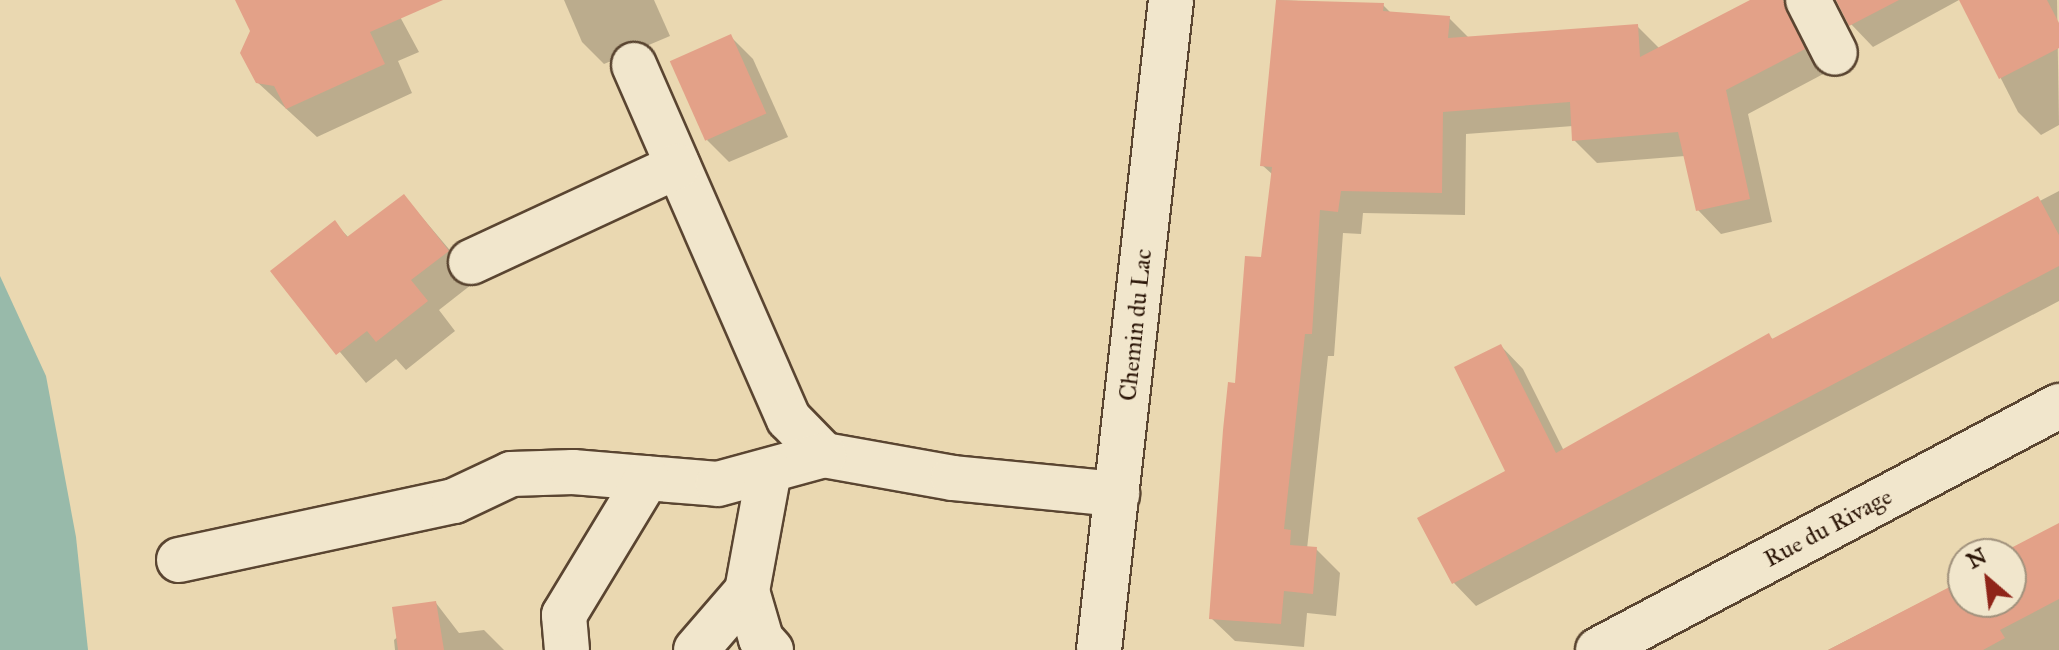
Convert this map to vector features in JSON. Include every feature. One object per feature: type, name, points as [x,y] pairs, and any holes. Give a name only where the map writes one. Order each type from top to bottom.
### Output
[{"type":"street","name":"Chemin du Lac","points":[[1099,650],[1171,0]]},
{"type":"street","points":[[1808,0],[1835,53]]},
{"type":"street","points":[[634,65],[789,419],[824,455]]},
{"type":"street","points":[[471,262],[678,166]]},
{"type":"street","name":"Rue du Rivage","points":[[1598,650],[2059,406]]},
{"type":"street","points":[[179,560],[454,501],[511,474],[647,478],[718,484],[824,455],[953,478],[1117,494]]},
{"type":"street","points":[[769,471],[747,591],[761,639],[771,650]]},
{"type":"street","points":[[567,650],[564,615],[647,478]]},
{"type":"street","points":[[696,650],[747,591]]},
{"type":"shaded area","points":[[0,276],[46,376],[76,537],[88,650],[0,650]]},
{"type":"building","points":[[235,0],[443,0],[370,32],[385,64],[286,109],[274,86],[256,83],[240,53],[250,31]]},
{"type":"building","points":[[1276,0],[1384,3],[1383,11],[1450,16],[1448,38],[1638,24],[1640,57],[1750,0],[1783,0],[1805,49],[1726,90],[1750,199],[1696,211],[1678,132],[1572,141],[1570,102],[1443,112],[1442,193],[1341,191],[1338,212],[1320,210],[1312,334],[1305,334],[1284,529],[1291,530],[1290,545],[1317,547],[1313,594],[1284,591],[1281,624],[1209,619],[1223,430],[1228,382],[1235,383],[1245,256],[1261,257],[1272,167],[1260,166]]},
{"type":"building","points":[[1836,0],[1899,0],[1849,26]]},
{"type":"building","points":[[1959,0],[2047,0],[2059,23],[2059,48],[1999,79]]},
{"type":"building","points":[[731,34],[766,113],[705,141],[670,61]]},
{"type":"building","points":[[404,194],[449,251],[411,280],[428,301],[376,342],[367,331],[336,355],[270,271],[335,220],[347,237]]},
{"type":"building","points":[[2038,196],[2059,235],[2059,266],[1452,584],[1417,518],[1505,471],[1454,367],[1501,344],[1556,453],[1769,333],[1772,339]]},
{"type":"building","points":[[2059,523],[2059,599],[2027,616],[2027,540]]},
{"type":"building","points":[[1947,588],[1947,618],[2023,618],[2000,630],[2005,638],[1983,650],[1828,650]]},
{"type":"building","points":[[436,601],[444,650],[398,650],[392,607]]}]
